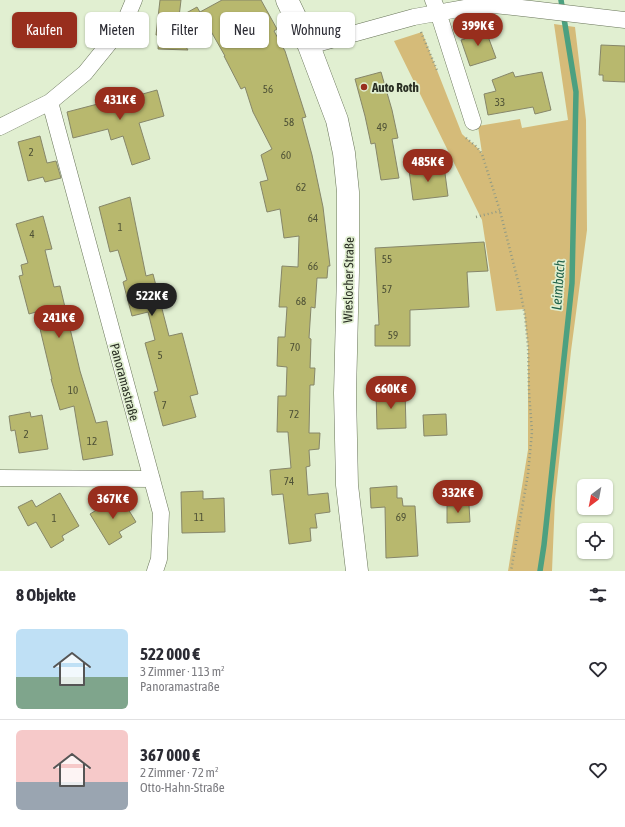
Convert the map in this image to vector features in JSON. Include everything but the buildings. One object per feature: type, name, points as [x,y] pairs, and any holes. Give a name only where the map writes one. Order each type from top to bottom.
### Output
[{"type":"main road","name":"Wieslocher Straße","points":[[288,0],[293,12]]},
{"type":"main road","name":"Wieslocher Straße","points":[[310,48],[337,120],[344,153],[348,192],[345,393],[347,485],[357,571]]},
{"type":"street","points":[[0,127],[50,102],[85,73],[123,26],[134,0]]},
{"type":"street","points":[[355,33],[414,17],[435,6],[494,5],[531,8],[625,20]]},
{"type":"street","points":[[435,6],[473,122]]},
{"type":"street","name":"Panoramastraße","points":[[50,102],[161,513],[159,559],[155,571]]},
{"type":"street","points":[[0,478],[152,479]]},
{"type":"path","points":[[476,217],[500,211],[520,289],[525,316],[532,432],[528,474],[511,571]]},
{"type":"shaded area","points":[[554,24],[575,27],[586,120],[587,230],[571,351],[555,499],[552,571],[508,571],[528,450],[528,347],[524,309],[496,311],[482,220],[394,41],[422,32],[462,134],[482,153],[478,126],[520,119],[522,128],[568,120]]},
{"type":"waterway","name":"Leimbach","points":[[540,571],[572,283],[576,92],[561,0]]},
{"type":"place","name":"Auto Roth","points":[[364,87]]}]
